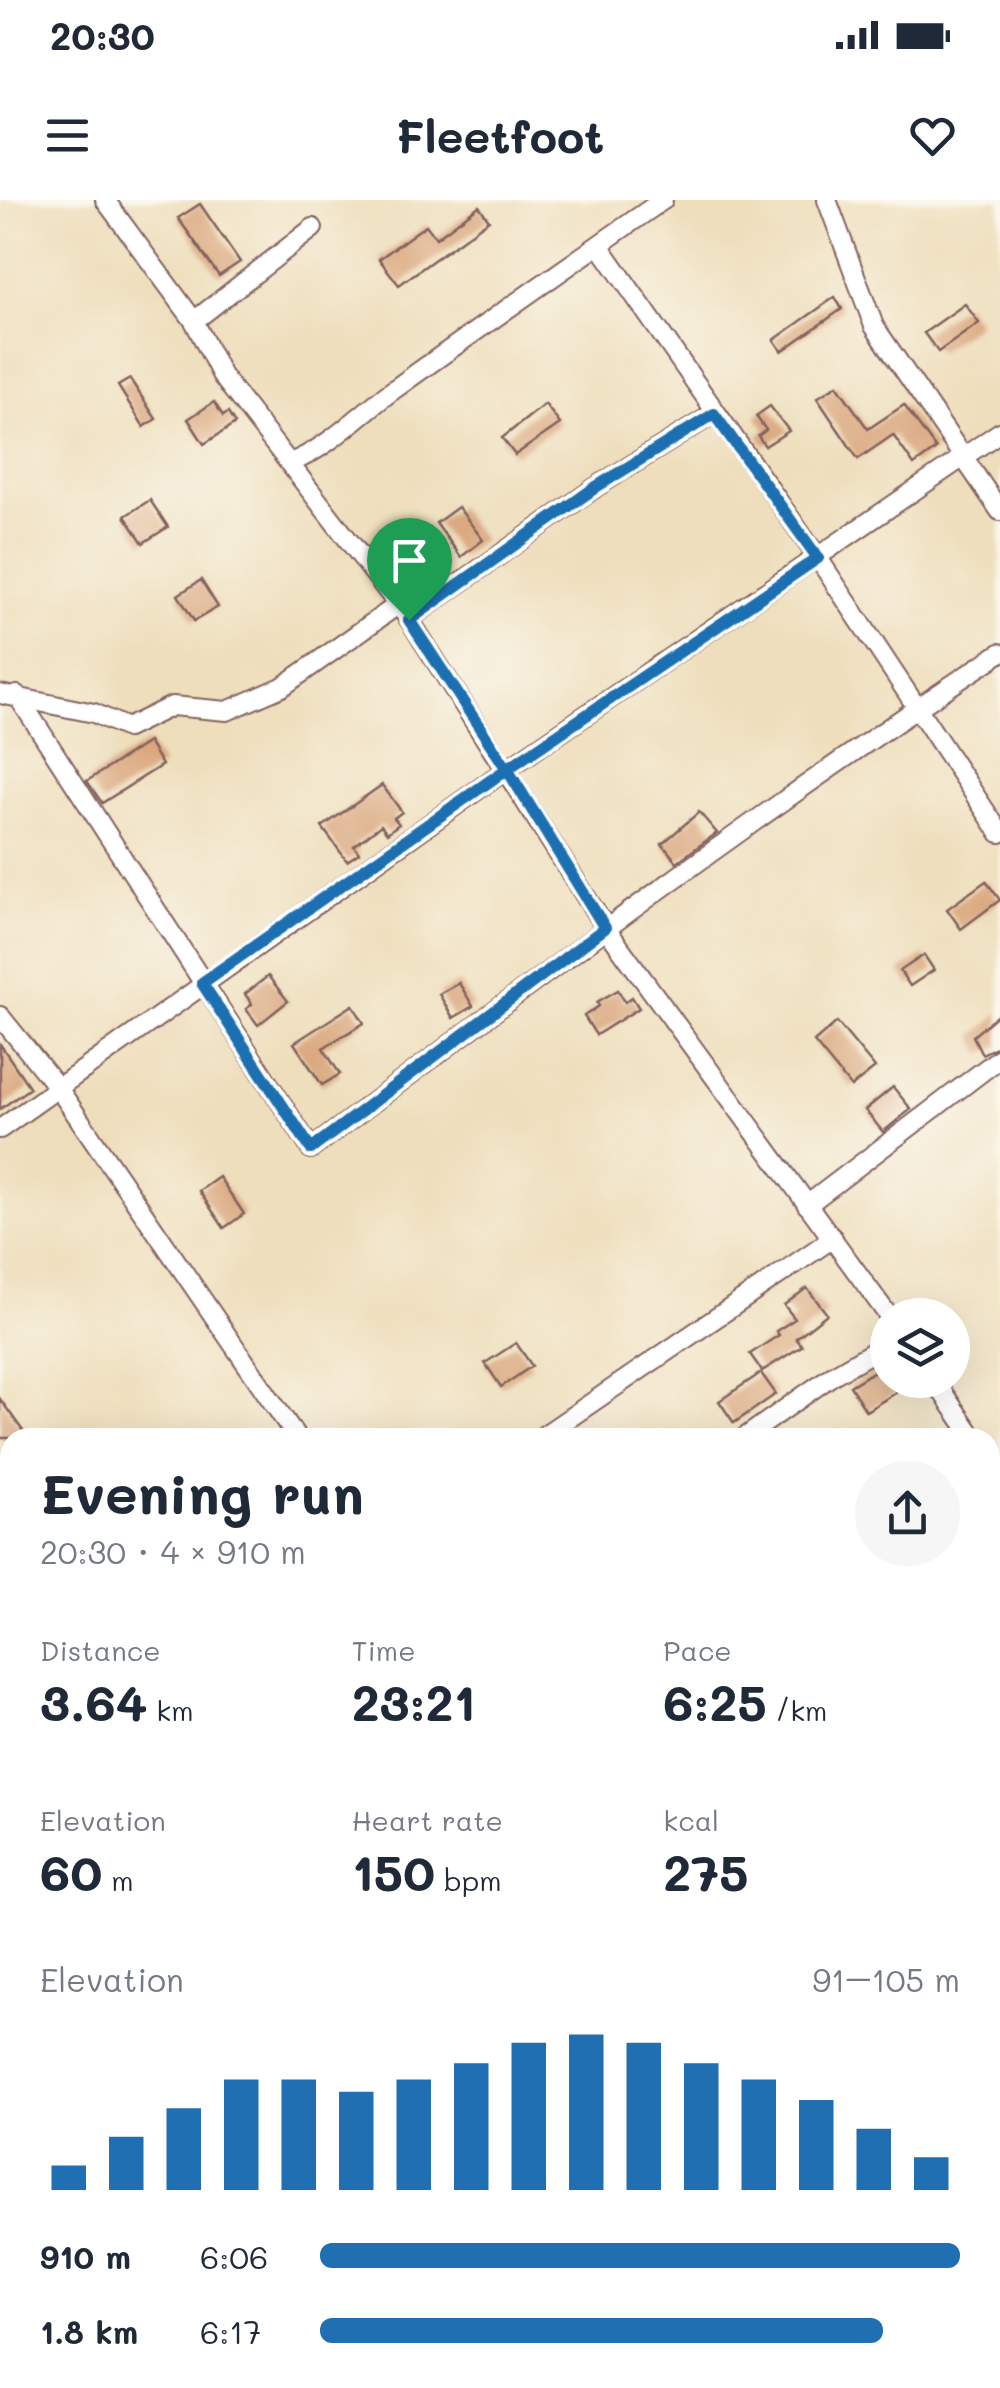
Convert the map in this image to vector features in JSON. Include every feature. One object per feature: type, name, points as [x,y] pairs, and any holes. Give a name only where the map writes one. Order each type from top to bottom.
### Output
[{"type":"street","points":[[105,200],[194,321],[222,376],[404,612],[605,928],[876,1298]]},
{"type":"street","points":[[290,464],[310,456],[390,392],[663,200]]},
{"type":"street","points":[[826,200],[874,326],[1000,511]]},
{"type":"street","points":[[194,321],[313,228]]},
{"type":"street","points":[[598,245],[818,558],[1000,833]]},
{"type":"street","points":[[9,695],[94,713],[127,728],[172,706],[227,711],[282,688],[714,414]]},
{"type":"street","points":[[0,1128],[507,769],[1000,432]]},
{"type":"street","points":[[9,695],[311,1149],[605,928],[1000,652]]},
{"type":"street","points":[[0,1016],[58,1088],[290,1428]]},
{"type":"street","points":[[806,1205],[1000,1058]]},
{"type":"street","points":[[555,1428],[834,1238]]},
{"type":"street","points":[[758,1428],[870,1353]]},
{"type":"street","points":[[946,1398],[967,1428]]},
{"type":"building","points":[[200,204],[240,262],[219,276],[178,218]]},
{"type":"building","points":[[479,206],[489,220],[399,285],[379,259],[426,225],[436,238]]},
{"type":"building","points":[[835,297],[842,309],[782,351],[774,340]]},
{"type":"building","points":[[965,304],[979,323],[938,352],[924,333]]},
{"type":"building","points":[[130,379],[156,419],[144,427],[118,386]]},
{"type":"building","points":[[837,385],[868,429],[904,405],[936,449],[914,465],[893,435],[858,459],[817,398]]},
{"type":"building","points":[[214,402],[223,416],[228,413],[235,424],[204,444],[188,419]]},
{"type":"building","points":[[545,404],[560,424],[515,455],[502,438]]},
{"type":"building","points":[[770,406],[789,431],[765,446],[758,436],[766,430],[756,416]]},
{"type":"building","points":[[150,500],[168,527],[143,543],[125,516]]},
{"type":"building","points":[[458,507],[483,540],[461,557],[436,523]]},
{"type":"building","points":[[201,580],[218,607],[194,621],[178,595]]},
{"type":"building","points":[[148,742],[162,765],[102,803],[87,781]]},
{"type":"building","points":[[382,785],[402,812],[394,818],[399,824],[387,833],[381,825],[354,846],[359,853],[347,861],[322,827]]},
{"type":"building","points":[[699,812],[717,833],[677,862],[662,844]]},
{"type":"building","points":[[986,881],[1000,900],[961,929],[947,909]]},
{"type":"building","points":[[924,955],[934,970],[910,986],[900,971]]},
{"type":"building","points":[[268,976],[288,1001],[258,1025],[246,1009],[252,1004],[245,994]]},
{"type":"building","points":[[459,983],[473,1006],[453,1018],[439,994]]},
{"type":"building","points":[[618,990],[625,1002],[632,997],[639,1008],[596,1035],[584,1016],[599,1006],[597,1002]]},
{"type":"building","points":[[353,1005],[364,1023],[323,1048],[340,1074],[322,1085],[294,1043]]},
{"type":"building","points":[[1000,1013],[1000,1045],[982,1054],[973,1036]]},
{"type":"building","points":[[837,1022],[875,1068],[851,1087],[814,1042]]},
{"type":"building","points":[[0,1044],[30,1088],[0,1109]]},
{"type":"building","points":[[893,1087],[911,1109],[883,1132],[865,1110]]},
{"type":"building","points":[[219,1177],[244,1214],[224,1228],[199,1191]]},
{"type":"building","points":[[807,1288],[827,1314],[796,1338],[802,1346],[762,1371],[750,1354],[795,1319],[784,1305]]},
{"type":"building","points":[[516,1343],[532,1366],[501,1387],[485,1363]]},
{"type":"building","points":[[761,1373],[776,1394],[734,1423],[719,1401]]},
{"type":"building","points":[[870,1374],[870,1398],[887,1398],[866,1411],[850,1386]]},
{"type":"building","points":[[0,1399],[21,1428],[0,1428]]},
{"type":"route","points":[[409,620],[507,769],[202,983],[311,1149],[605,928],[507,769],[818,558],[714,414],[596,487],[409,620]]}]
